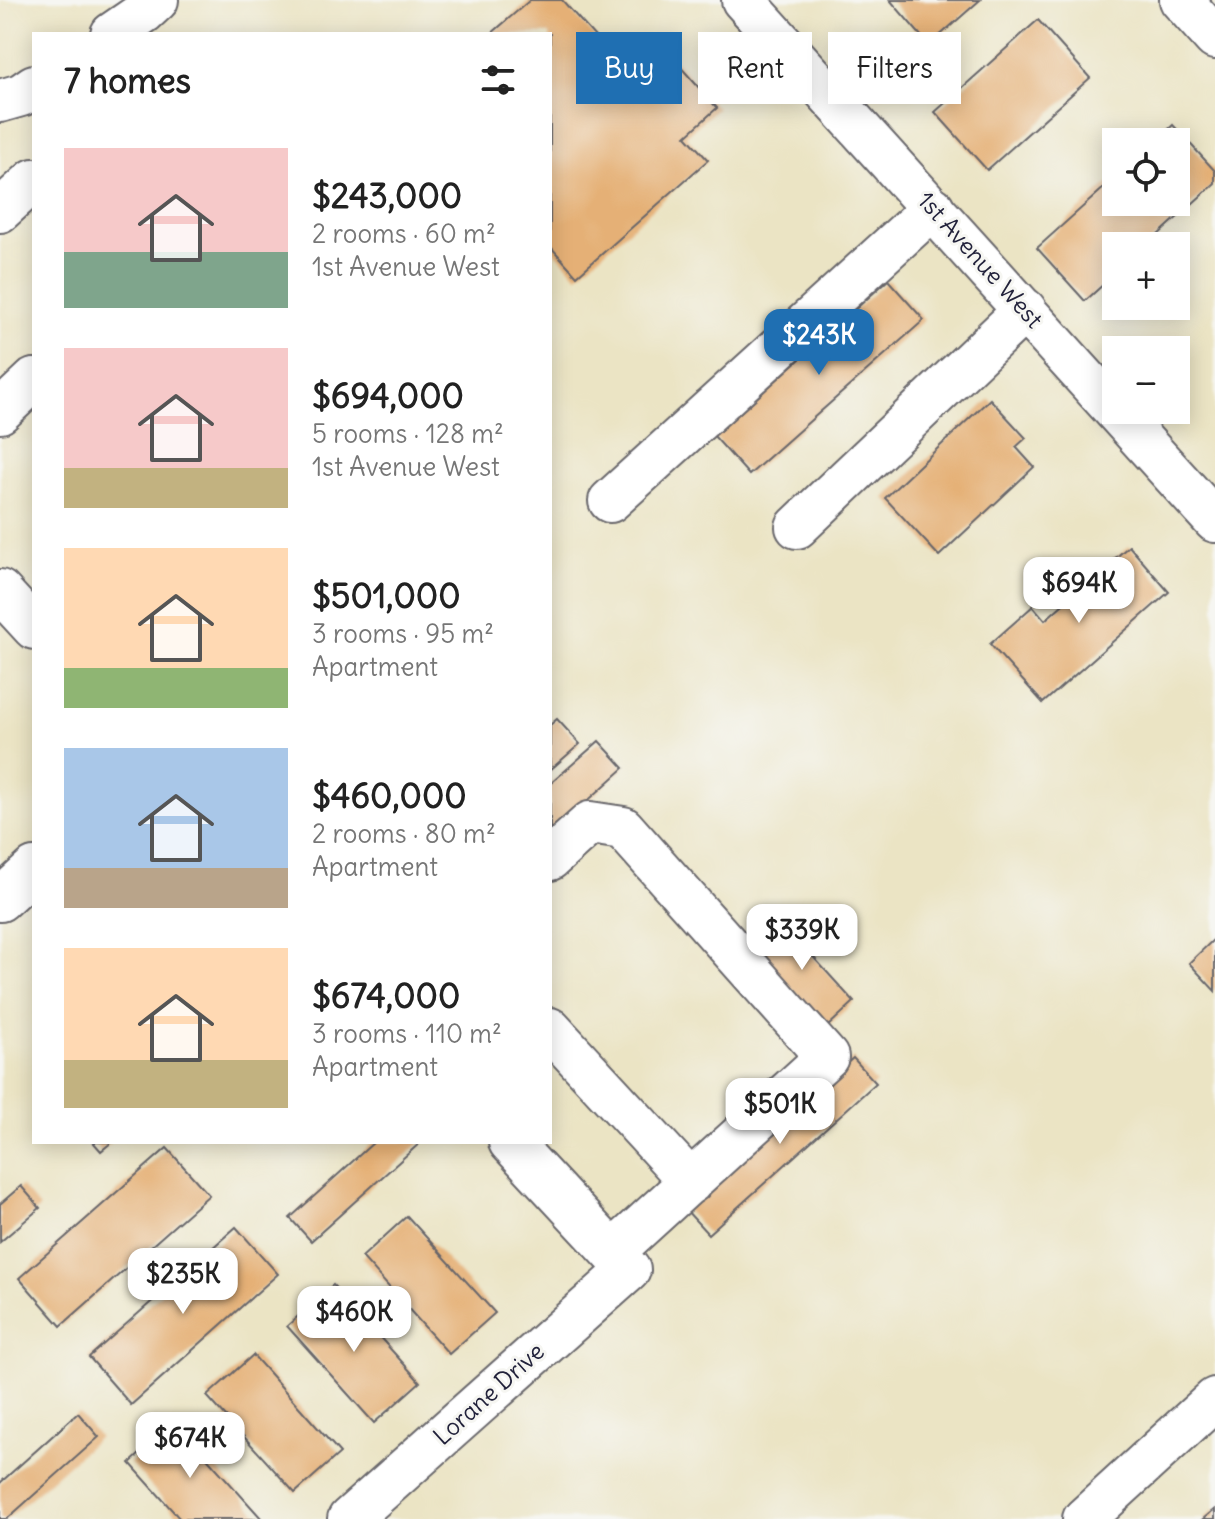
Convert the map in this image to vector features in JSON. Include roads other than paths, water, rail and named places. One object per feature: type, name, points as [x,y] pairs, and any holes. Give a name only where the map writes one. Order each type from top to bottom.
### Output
[{"type":"street","points":[[115,32],[157,0]]},
{"type":"street","name":"1st Avenue West","points":[[743,0],[1215,521]]},
{"type":"street","points":[[1181,0],[1215,38]]},
{"type":"street","points":[[0,101],[21,95],[32,87]]},
{"type":"street","points":[[0,211],[32,182]]},
{"type":"street","points":[[610,501],[933,208]]},
{"type":"street","points":[[797,527],[1025,310]]},
{"type":"street","points":[[0,412],[32,382]]},
{"type":"street","name":"Lorane Drive","points":[[349,1519],[621,1261],[691,1182],[827,1057],[623,828],[590,823],[552,857]]},
{"type":"street","points":[[0,900],[32,871]]},
{"type":"street","points":[[552,1031],[691,1182]]},
{"type":"street","points":[[512,1144],[621,1261]]},
{"type":"street","points":[[1084,1519],[1215,1399]]}]
